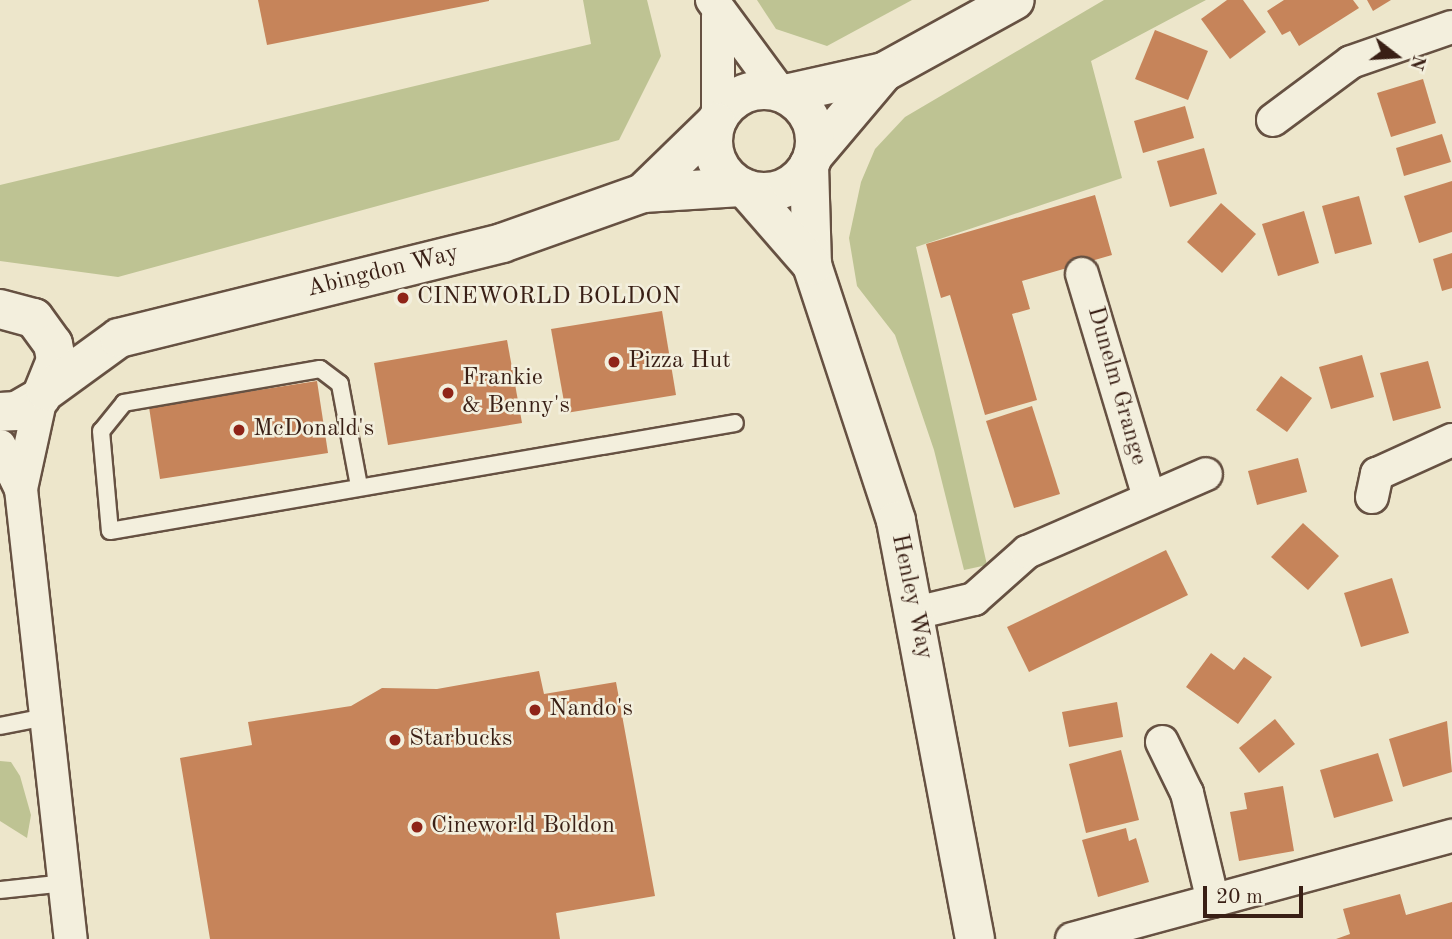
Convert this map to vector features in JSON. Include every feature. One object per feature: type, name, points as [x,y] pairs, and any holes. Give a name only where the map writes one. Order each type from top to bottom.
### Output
[{"type":"main road","points":[[884,72],[811,160],[781,189],[743,188],[713,152],[717,119],[751,90],[782,92],[884,72],[1015,0]]},
{"type":"main road","points":[[782,92],[813,127],[811,160]]},
{"type":"main road","name":"Abingdon Way","points":[[643,193],[717,119]]},
{"type":"main road","name":"Henley Way","points":[[811,160],[813,265],[874,440],[915,613],[975,939]]},
{"type":"main road","name":"Abingdon Way","points":[[0,412],[17,411],[119,338],[502,243],[643,193],[743,188]]},
{"type":"main road","name":"Henley Way","points":[[743,188],[813,265]]},
{"type":"main road","name":"Abingdon Way","points":[[17,314],[119,338]]},
{"type":"main road","name":"Abingdon Way","points":[[17,314],[55,352],[44,394]]},
{"type":"street","points":[[715,8],[782,92]]},
{"type":"street","points":[[715,8],[717,119]]},
{"type":"street","points":[[1273,120],[1351,62],[1452,27]]},
{"type":"street","name":"Dunelm Grange","points":[[1082,274],[1149,498]]},
{"type":"street","points":[[21,489],[44,394]]},
{"type":"street","points":[[1372,497],[1377,474],[1452,440]]},
{"type":"street","points":[[0,446],[21,489],[71,939]]},
{"type":"street","name":"Dunelm Grange","points":[[915,613],[988,592],[1027,551],[1206,474]]},
{"type":"street","points":[[1162,742],[1187,793],[1213,901]]},
{"type":"street","points":[[1072,939],[1452,836]]},
{"type":"lane","points":[[359,486],[340,384],[320,369],[124,403],[101,431],[110,531],[734,423]]},
{"type":"lane","points":[[0,726],[46,717]]},
{"type":"lane","points":[[0,890],[65,883]]},
{"type":"green space","points":[[583,0],[647,0],[661,56],[619,140],[118,277],[0,261],[0,185],[591,44]]},
{"type":"green space","points":[[757,0],[912,0],[827,46],[776,29]]},
{"type":"green space","points":[[1104,0],[1206,0],[1091,61],[1122,178],[916,247],[987,565],[964,570],[934,450],[895,335],[857,286],[849,238],[861,182],[875,149],[905,117]]},
{"type":"green space","points":[[0,761],[11,762],[20,776],[31,815],[27,838],[0,821]]},
{"type":"building","points":[[258,0],[489,0],[489,1],[267,45]]},
{"type":"building","points":[[1227,0],[1243,0],[1266,32],[1230,59],[1201,19]]},
{"type":"building","points":[[1284,0],[1353,0],[1359,8],[1299,46],[1290,31],[1282,35],[1267,11]]},
{"type":"building","points":[[1367,0],[1391,0],[1373,11]]},
{"type":"building","points":[[1155,30],[1208,51],[1188,100],[1135,79]]},
{"type":"building","points":[[1423,79],[1436,123],[1391,137],[1377,93]]},
{"type":"building","points":[[1185,106],[1194,138],[1143,153],[1134,121]]},
{"type":"building","points":[[1442,134],[1451,162],[1404,176],[1396,148]]},
{"type":"building","points":[[1204,148],[1217,194],[1170,207],[1157,161]]},
{"type":"building","points":[[1452,181],[1452,232],[1419,243],[1404,196]]},
{"type":"building","points":[[1095,195],[1112,255],[1022,281],[1030,309],[1012,314],[1037,400],[985,415],[950,295],[941,298],[926,244]]},
{"type":"building","points":[[1359,196],[1372,244],[1335,254],[1322,206]]},
{"type":"building","points":[[1221,203],[1256,234],[1222,273],[1187,242]]},
{"type":"building","points":[[1304,211],[1319,263],[1278,276],[1262,224]]},
{"type":"building","points":[[1452,253],[1452,288],[1442,291],[1433,259]]},
{"type":"building","name":"Pizza Hut","points":[[662,311],[676,395],[566,413],[551,329]]},
{"type":"building","name":"Frankie & Benny's","points":[[507,340],[522,423],[388,445],[374,363]]},
{"type":"building","points":[[1362,355],[1374,397],[1331,409],[1319,367]]},
{"type":"building","points":[[1428,361],[1441,408],[1393,421],[1380,373]]},
{"type":"building","points":[[1281,376],[1312,398],[1287,432],[1256,410]]},
{"type":"building","name":"McDonald's","points":[[317,381],[328,453],[160,479],[149,407]]},
{"type":"building","points":[[1032,406],[1060,494],[1014,508],[986,421]]},
{"type":"building","points":[[1298,458],[1307,492],[1257,505],[1248,471]]},
{"type":"building","points":[[1303,523],[1339,556],[1308,590],[1271,557]]},
{"type":"building","points":[[1166,550],[1188,595],[1029,672],[1007,627]]},
{"type":"building","points":[[1392,578],[1409,633],[1361,647],[1344,593]]},
{"type":"building","points":[[1211,653],[1234,670],[1244,657],[1272,677],[1238,724],[1186,687]]},
{"type":"building","name":"Cineworld Boldon","points":[[539,671],[544,694],[616,682],[655,896],[556,913],[560,939],[210,939],[180,758],[252,745],[248,722],[351,706],[382,688],[437,689]]},
{"type":"building","points":[[1117,702],[1123,737],[1069,747],[1062,712]]},
{"type":"building","points":[[1275,719],[1295,744],[1259,773],[1239,748]]},
{"type":"building","points":[[1447,721],[1452,772],[1403,787],[1389,739]]},
{"type":"building","points":[[1121,750],[1139,820],[1086,833],[1069,764]]},
{"type":"building","points":[[1378,753],[1393,801],[1334,818],[1320,770]]},
{"type":"building","points":[[1283,786],[1294,851],[1239,861],[1230,812],[1247,809],[1244,793]]},
{"type":"building","points":[[1126,828],[1129,841],[1136,838],[1149,882],[1098,897],[1082,840]]},
{"type":"building","points":[[1400,894],[1406,915],[1452,902],[1452,939],[1336,939],[1350,934],[1343,909]]},
{"type":"place","name":"CINEWORLD BOLDON","points":[[403,298]]},
{"type":"place","name":"Pizza Hut","points":[[614,362]]},
{"type":"place","name":"Frankie & Benny's","points":[[448,393]]},
{"type":"place","name":"McDonald's","points":[[239,430]]},
{"type":"place","name":"Nando's","points":[[535,710]]},
{"type":"place","name":"Starbucks","points":[[395,740]]},
{"type":"place","name":"Cineworld Boldon","points":[[417,827]]}]
